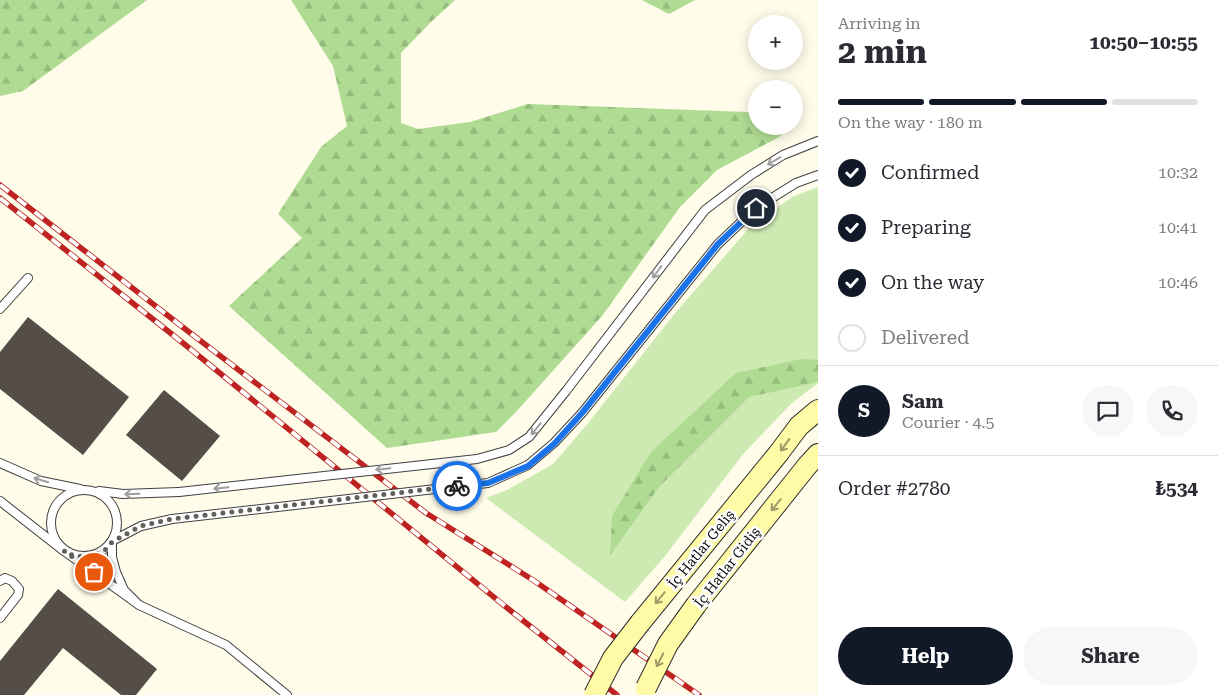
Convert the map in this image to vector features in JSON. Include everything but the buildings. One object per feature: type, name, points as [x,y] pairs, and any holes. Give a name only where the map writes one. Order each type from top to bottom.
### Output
[{"type":"street","name":"İç Hatlar Geliş","points":[[594,695],[613,658],[640,623],[799,426],[818,410]]},
{"type":"street","name":"İç Hatlar Gidiş","points":[[645,693],[668,644],[696,605],[818,454]]},
{"type":"lane","points":[[0,463],[40,480],[85,490],[123,494],[180,492],[477,459],[509,450],[529,437],[705,210],[750,175],[784,155],[818,141]]},
{"type":"lane","points":[[112,542],[141,526],[172,519],[488,483],[528,466],[554,444],[582,413],[718,244],[756,208],[796,183],[818,175]]},
{"type":"lane","points":[[0,309],[28,278]]},
{"type":"lane","points":[[74,491],[95,491],[104,496],[116,512],[118,522],[112,542],[105,550],[85,557],[74,556],[64,551],[56,543],[50,523],[52,512],[57,503],[74,491]]},
{"type":"lane","points":[[0,501],[64,551],[139,604],[226,645],[287,695]]},
{"type":"lane","points":[[112,542],[112,557],[116,572],[124,590],[139,604]]},
{"type":"lane","points":[[0,580],[5,578],[12,581],[19,589],[18,595],[1,616]]},
{"type":"green space","points":[[0,0],[147,0],[23,91],[0,96]]},
{"type":"green space","points":[[291,0],[455,0],[401,53],[401,123],[418,129],[470,122],[528,104],[748,112],[748,135],[781,135],[717,170],[680,207],[602,316],[496,432],[387,448],[229,306],[302,238],[278,214],[321,147],[347,126],[333,66]]},
{"type":"green space","points":[[642,0],[695,0],[669,14]]},
{"type":"green space","points":[[818,187],[818,383],[791,404],[744,453],[665,556],[625,602],[486,498],[509,489],[553,464],[676,312],[750,227],[792,197]]},
{"type":"green space","points":[[801,359],[818,360],[818,382],[749,397],[659,487],[610,555],[612,516],[651,452],[736,373]]},
{"type":"railway","points":[[0,185],[426,513],[533,580],[699,695]]},
{"type":"railway","points":[[0,198],[183,343],[511,611],[617,695]]},
{"type":"way so far","points":[[94,572],[64,551],[74,556],[85,557],[95,555],[105,550],[112,542],[141,526],[172,519],[457,486]]},
{"type":"route","points":[[457,486],[488,483],[528,466],[554,444],[582,413],[718,244],[756,208]]}]
